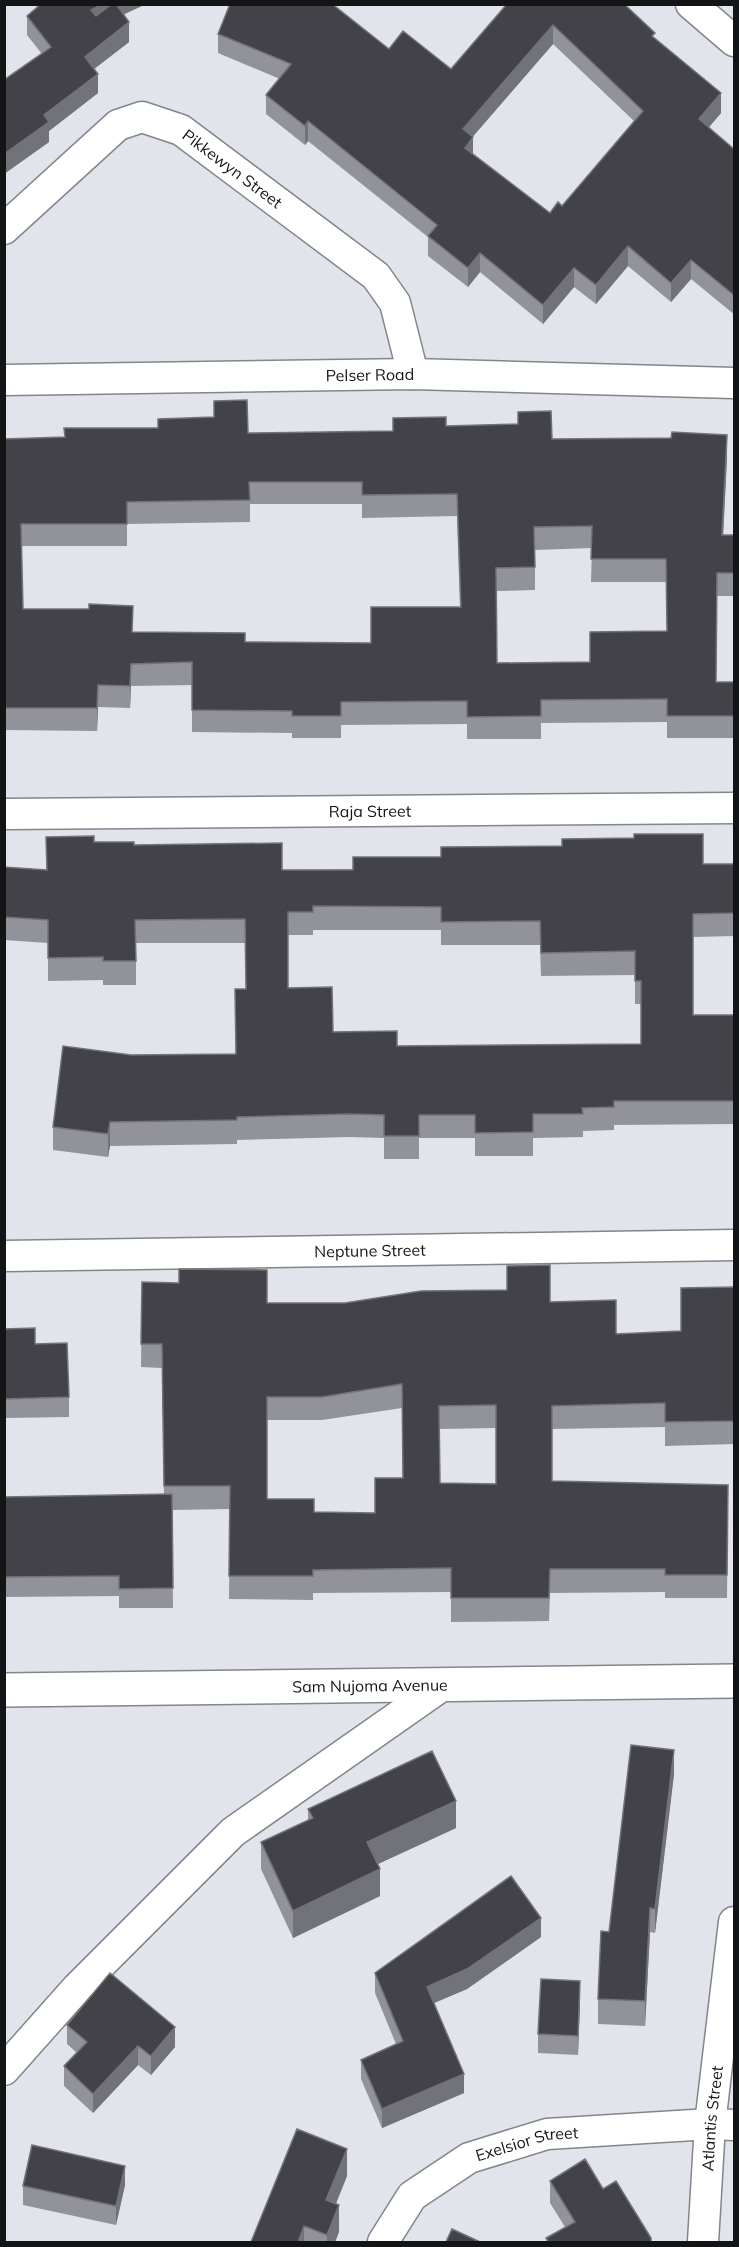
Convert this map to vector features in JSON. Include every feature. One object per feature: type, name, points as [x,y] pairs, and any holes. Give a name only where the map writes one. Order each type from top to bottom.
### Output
[{"type":"street","points":[[691,4],[735,41]]},
{"type":"street","name":"Pikkewyn Street","points":[[4,229],[118,125],[142,117],[180,130],[376,276],[394,303],[413,374]]},
{"type":"street","name":"Pelser Road","points":[[4,380],[413,374],[735,383]]},
{"type":"street","name":"Raja Street","points":[[4,814],[735,808]]},
{"type":"street","name":"Neptune Street","points":[[4,1256],[735,1245]]},
{"type":"street","name":"Sam Nujoma Avenue","points":[[4,1690],[735,1681]]},
{"type":"street","points":[[4,2070],[77,1988],[233,1832],[443,1685]]},
{"type":"street","name":"Atlantis Street","points":[[703,2242],[722,2124],[735,1922]]},
{"type":"street","name":"Exelsior Street","points":[[383,2242],[412,2196],[469,2158],[547,2134],[722,2124]]},
{"type":"building","points":[[41,4],[103,4],[91,10],[96,16],[112,4],[116,4],[129,22],[85,57],[98,74],[44,115],[49,122],[4,154],[4,80],[51,47],[27,16]]},
{"type":"building","points":[[230,4],[332,4],[389,49],[403,31],[451,69],[507,4],[624,4],[655,33],[652,36],[721,93],[699,119],[735,150],[735,296],[691,260],[671,283],[628,246],[596,285],[574,268],[543,305],[480,253],[468,268],[428,236],[437,225],[308,121],[305,126],[266,95],[291,64],[218,34]],"holes":[[[553,25],[643,111],[562,206],[558,202],[550,213],[465,148],[473,137],[463,129]]]},
{"type":"building","points":[[247,400],[248,433],[393,431],[393,418],[446,417],[446,426],[518,424],[518,412],[551,411],[552,439],[671,438],[672,432],[727,435],[722,535],[735,535],[735,573],[717,573],[716,682],[735,682],[735,716],[667,716],[667,699],[541,700],[541,716],[467,717],[467,701],[341,702],[341,716],[292,716],[292,711],[192,710],[192,662],[131,664],[130,686],[98,685],[97,708],[4,708],[4,439],[65,437],[64,428],[158,428],[158,419],[214,417],[214,401]],"holes":[[[249,482],[362,482],[362,495],[457,494],[461,607],[371,607],[371,643],[245,642],[245,633],[132,632],[133,606],[89,604],[89,609],[23,609],[21,524],[127,524],[127,502],[250,500]],[[592,526],[591,559],[666,559],[667,631],[590,632],[590,662],[497,663],[496,568],[535,567],[534,527]]]},
{"type":"building","points":[[634,834],[703,834],[703,864],[735,864],[735,913],[693,914],[693,1015],[735,1015],[735,1101],[614,1101],[614,1107],[582,1108],[583,1114],[533,1114],[533,1132],[475,1133],[475,1115],[419,1115],[419,1136],[384,1136],[384,1115],[350,1114],[237,1117],[237,1120],[110,1122],[108,1134],[53,1127],[63,1046],[131,1055],[236,1054],[235,989],[246,989],[245,919],[135,920],[136,961],[103,961],[103,957],[48,958],[48,920],[4,917],[4,867],[47,870],[46,837],[94,836],[94,842],[134,842],[134,845],[282,843],[282,870],[353,870],[353,857],[441,857],[441,847],[562,846],[562,839],[634,838]],"holes":[[[313,906],[441,907],[441,922],[540,921],[541,953],[635,951],[635,981],[641,981],[641,1044],[397,1046],[397,1031],[333,1032],[332,987],[288,988],[288,912],[313,912]]]},
{"type":"building","points":[[550,1265],[550,1302],[616,1300],[616,1334],[681,1331],[681,1288],[735,1287],[735,1421],[665,1422],[665,1403],[552,1406],[552,1481],[728,1485],[727,1575],[665,1575],[665,1569],[550,1569],[549,1598],[451,1598],[451,1568],[313,1570],[313,1576],[229,1576],[230,1486],[164,1486],[162,1344],[141,1344],[142,1282],[179,1283],[179,1269],[267,1270],[267,1303],[345,1303],[421,1291],[507,1290],[507,1266]],"holes":[[[402,1384],[403,1478],[375,1478],[375,1513],[314,1512],[314,1499],[267,1499],[267,1397],[322,1397]],[[496,1405],[496,1484],[440,1483],[439,1406]]]},
{"type":"building","points":[[35,1328],[35,1344],[67,1343],[69,1397],[4,1399],[4,1329]]},
{"type":"building","points":[[172,1494],[173,1588],[119,1589],[119,1576],[4,1577],[4,1497]]},
{"type":"building","points":[[631,1745],[674,1750],[655,1909],[650,1908],[645,2001],[598,1999],[601,1931],[609,1932]]},
{"type":"building","points":[[432,1751],[456,1801],[367,1842],[380,1869],[293,1911],[261,1842],[313,1818],[308,1809]]},
{"type":"building","points":[[511,1876],[541,1918],[467,1969],[427,1987],[464,2074],[382,2109],[361,2060],[403,2041],[375,1973]]},
{"type":"building","points":[[110,1973],[175,2027],[151,2056],[138,2046],[93,2094],[64,2066],[87,2042],[67,2025]]},
{"type":"building","points":[[541,1979],[580,1981],[578,2036],[538,2034]]},
{"type":"building","points":[[297,2129],[347,2149],[326,2200],[339,2205],[327,2235],[304,2226],[298,2242],[251,2242]]},
{"type":"building","points":[[32,2145],[125,2166],[116,2206],[23,2186]]},
{"type":"building","points":[[585,2159],[603,2189],[616,2181],[651,2238],[651,2242],[549,2242],[546,2238],[575,2222],[550,2181]]},
{"type":"building","points":[[452,2229],[480,2242],[446,2242]]}]
